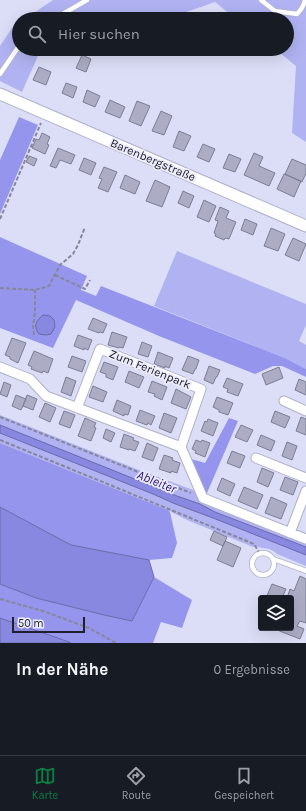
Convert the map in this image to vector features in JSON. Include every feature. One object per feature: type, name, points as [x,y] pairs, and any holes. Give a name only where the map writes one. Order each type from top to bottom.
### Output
[{"type":"street","name":"Barenbergstraße","points":[[0,94],[306,226]]},
{"type":"street","name":"Zum Ferienpark","points":[[77,408],[100,349],[201,389],[181,447]]},
{"type":"street","points":[[0,367],[30,379],[46,396],[181,447],[203,498],[306,539]]},
{"type":"street","points":[[284,401],[306,411]]},
{"type":"street","points":[[256,458],[306,478]]},
{"type":"street","points":[[290,532],[306,491]]},
{"type":"lane","points":[[66,12],[87,0]]},
{"type":"lane","points":[[261,0],[275,11],[282,12]]},
{"type":"lane","points":[[294,14],[297,14],[301,10],[305,0]]},
{"type":"lane","points":[[0,74],[12,56]]},
{"type":"lane","points":[[272,559],[274,566],[271,572],[265,574],[258,573],[254,568],[254,558],[260,554],[267,554],[272,559],[306,571]]},
{"type":"path","points":[[0,219],[45,114]]},
{"type":"path","points":[[0,288],[35,290],[49,286],[60,266],[72,254],[78,245],[85,228]]},
{"type":"path","points":[[55,275],[86,289],[90,280]]},
{"type":"path","points":[[34,334],[35,290]]},
{"type":"path","points":[[0,418],[203,498]]},
{"type":"path","points":[[0,440],[254,544],[260,554]]},
{"type":"path","points":[[0,599],[43,611],[89,628],[116,643]]},
{"type":"shaded area","points":[[53,0],[306,0],[306,142],[292,133],[296,66],[284,56],[294,56],[294,12],[227,12],[215,2],[186,12],[35,12]]},
{"type":"shaded area","points":[[12,28],[12,56],[38,56],[22,92],[0,81],[0,46]]},
{"type":"shaded area","points":[[19,117],[38,125],[0,214],[0,160]]},
{"type":"shaded area","points":[[0,237],[87,276],[81,290],[96,296],[101,286],[285,358],[306,369],[306,377],[282,366],[273,366],[255,374],[159,336],[76,300],[53,348],[0,328]]},
{"type":"shaded area","points":[[177,251],[306,304],[306,325],[299,341],[306,345],[306,369],[285,358],[154,306]]},
{"type":"shaded area","points":[[43,315],[50,316],[54,320],[55,327],[51,334],[39,334],[37,331],[36,324]]},
{"type":"shaded area","points":[[0,415],[196,491],[306,541],[306,566],[277,554],[269,549],[256,546],[253,547],[187,520],[168,510],[0,443]]},
{"type":"shaded area","points":[[229,418],[238,421],[207,493],[205,492],[191,459],[205,463]]},
{"type":"shaded area","points":[[0,425],[306,547],[306,555],[0,433]]},
{"type":"shaded area","points":[[0,443],[168,510],[170,512],[177,543],[172,558],[149,560],[71,545],[0,507]]},
{"type":"shaded area","points":[[0,507],[71,545],[149,560],[154,577],[132,621],[36,598],[0,584]]},
{"type":"shaded area","points":[[154,577],[192,600],[182,628],[161,622],[153,643],[71,643],[0,618],[0,584],[36,598],[132,621]]},
{"type":"shaded area","points":[[0,618],[69,642],[71,643],[0,643]]},
{"type":"building","points":[[82,56],[91,59],[86,72],[76,68]]},
{"type":"building","points":[[39,67],[51,72],[46,85],[33,80]]},
{"type":"building","points":[[66,83],[77,87],[73,98],[62,93]]},
{"type":"building","points":[[87,90],[100,96],[95,107],[83,102]]},
{"type":"building","points":[[110,100],[125,107],[120,118],[105,112]]},
{"type":"building","points":[[137,101],[150,106],[141,126],[129,121]]},
{"type":"building","points":[[161,111],[172,116],[164,135],[152,131]]},
{"type":"building","points":[[179,131],[191,136],[184,151],[173,147]]},
{"type":"building","points":[[42,133],[50,137],[47,144],[49,145],[45,154],[32,148],[36,139],[39,140]]},
{"type":"building","points":[[203,144],[215,149],[209,162],[197,157]]},
{"type":"building","points":[[58,148],[75,155],[71,164],[60,160],[56,168],[50,166]]},
{"type":"building","points":[[254,153],[263,157],[259,166],[275,173],[269,186],[244,175]]},
{"type":"building","points":[[229,154],[241,159],[235,172],[223,168]]},
{"type":"building","points":[[29,156],[37,159],[34,166],[26,162]]},
{"type":"building","points":[[84,158],[96,163],[91,175],[79,170]]},
{"type":"building","points":[[292,159],[306,165],[306,173],[302,182],[285,174]]},
{"type":"building","points":[[104,167],[117,172],[108,192],[98,188],[102,179],[99,178]]},
{"type":"building","points":[[284,174],[301,181],[294,197],[277,189]]},
{"type":"building","points":[[125,175],[140,182],[135,194],[120,188]]},
{"type":"building","points":[[155,180],[170,187],[162,207],[146,201]]},
{"type":"building","points":[[183,191],[194,196],[189,208],[178,203]]},
{"type":"building","points":[[204,200],[216,206],[209,222],[197,217]]},
{"type":"building","points":[[220,207],[229,211],[226,218],[236,222],[229,239],[225,238],[224,240],[215,236],[216,234],[214,233],[218,221],[215,220]]},
{"type":"building","points":[[245,219],[257,224],[253,235],[241,230]]},
{"type":"building","points":[[271,228],[285,234],[278,251],[264,246]]},
{"type":"building","points":[[293,238],[306,244],[299,261],[285,255]]},
{"type":"building","points":[[93,318],[107,324],[103,333],[88,329]]},
{"type":"building","points":[[112,332],[127,337],[123,348],[108,345]]},
{"type":"building","points":[[78,335],[92,340],[88,350],[74,346]]},
{"type":"building","points":[[12,338],[26,343],[18,363],[5,355]]},
{"type":"building","points":[[142,342],[152,346],[148,357],[138,354]]},
{"type":"building","points":[[34,351],[53,359],[48,373],[43,371],[42,373],[31,369],[32,367],[28,365]]},
{"type":"building","points":[[158,352],[173,358],[169,368],[154,364]]},
{"type":"building","points":[[72,356],[86,361],[82,372],[68,367]]},
{"type":"building","points":[[188,356],[199,360],[193,374],[182,370]]},
{"type":"building","points":[[104,362],[118,367],[113,380],[106,377],[106,374],[100,372]]},
{"type":"building","points":[[209,366],[220,370],[213,384],[204,380]]},
{"type":"building","points":[[279,367],[283,378],[266,385],[262,374]]},
{"type":"building","points":[[129,371],[144,377],[139,388],[125,382]]},
{"type":"building","points":[[66,377],[76,381],[71,396],[61,392]]},
{"type":"building","points":[[227,378],[243,384],[238,396],[227,392],[228,389],[223,387]]},
{"type":"building","points":[[299,379],[306,382],[306,395],[295,390]]},
{"type":"building","points":[[152,381],[167,387],[162,400],[154,396],[155,394],[148,392]]},
{"type":"building","points":[[4,382],[11,385],[7,397],[0,394]]},
{"type":"building","points":[[93,386],[107,392],[103,402],[89,397]]},
{"type":"building","points":[[176,389],[191,397],[186,409],[171,403]]},
{"type":"building","points":[[16,395],[26,399],[21,410],[12,406]]},
{"type":"building","points":[[27,395],[37,399],[33,410],[23,406]]},
{"type":"building","points":[[217,397],[233,403],[228,415],[219,412],[219,410],[213,407]]},
{"type":"building","points":[[117,400],[131,406],[128,415],[124,414],[124,416],[113,411]]},
{"type":"building","points":[[45,403],[56,408],[50,422],[39,417]]},
{"type":"building","points":[[140,410],[155,416],[151,425],[136,421]]},
{"type":"building","points":[[64,411],[75,415],[70,428],[59,424]]},
{"type":"building","points":[[275,411],[290,417],[285,428],[271,422]]},
{"type":"building","points":[[164,413],[177,418],[171,433],[159,428]]},
{"type":"building","points":[[301,417],[306,419],[306,435],[296,431]]},
{"type":"building","points":[[85,418],[96,423],[94,427],[96,428],[91,441],[78,436]]},
{"type":"building","points":[[208,419],[218,423],[213,436],[201,431],[205,421],[207,422]]},
{"type":"building","points":[[241,425],[253,430],[247,442],[235,437]]},
{"type":"building","points":[[106,429],[115,433],[111,442],[103,438]]},
{"type":"building","points":[[124,434],[139,442],[135,451],[120,447]]},
{"type":"building","points":[[261,435],[275,441],[271,451],[257,445]]},
{"type":"building","points":[[196,440],[201,442],[202,440],[210,443],[205,457],[195,453],[196,451],[192,449]]},
{"type":"building","points":[[287,442],[297,446],[292,460],[282,456]]},
{"type":"building","points":[[147,443],[158,448],[153,461],[142,457]]},
{"type":"building","points":[[232,451],[245,456],[240,468],[227,463]]},
{"type":"building","points":[[164,455],[173,458],[172,460],[180,463],[177,473],[171,471],[171,473],[159,469]]},
{"type":"building","points":[[262,468],[274,473],[268,487],[257,482]]},
{"type":"building","points":[[285,477],[298,482],[293,495],[280,490]]},
{"type":"building","points":[[222,478],[235,484],[230,496],[217,490]]},
{"type":"building","points":[[244,487],[263,495],[257,509],[238,501]]},
{"type":"building","points":[[271,497],[287,504],[281,519],[265,513]]},
{"type":"building","points":[[214,531],[227,537],[223,546],[210,540]]},
{"type":"building","points":[[225,541],[241,548],[233,567],[217,560]]},
{"type":"building","points":[[300,576],[306,579],[306,623],[300,621],[297,626],[304,629],[300,639],[280,631],[294,631],[294,595],[288,595],[290,589],[294,591]]},
{"type":"building","points":[[272,584],[286,589],[283,595],[267,595]]},
{"type":"water label","name":"Ableiter","points":[[157,481]]}]
